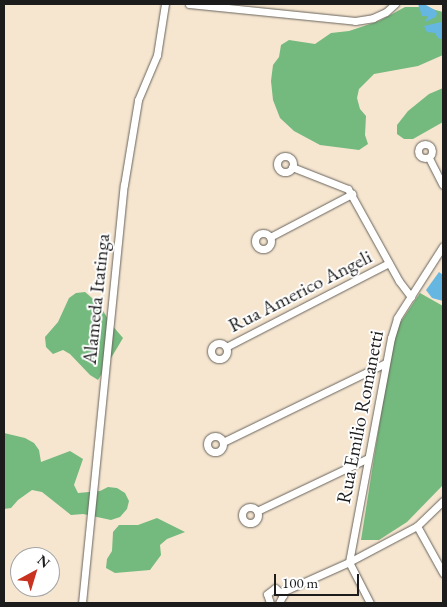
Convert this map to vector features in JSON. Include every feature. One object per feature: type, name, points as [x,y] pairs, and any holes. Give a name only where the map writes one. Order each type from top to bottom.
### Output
[{"type":"street","name":"Alameda Itatinga","points":[[82,603],[124,185],[138,100],[157,55],[165,4]]},
{"type":"street","points":[[189,4],[355,21],[373,18],[386,12],[395,4]]},
{"type":"street","points":[[429,158],[443,184]]},
{"type":"street","points":[[292,167],[338,184],[352,194],[389,263],[411,297]]},
{"type":"street","points":[[270,237],[352,194]]},
{"type":"street","name":"Rua Emilio Romanetti","points":[[349,562],[394,324],[443,246]]},
{"type":"street","name":"Rua Americo Angeli","points":[[226,347],[389,263]]},
{"type":"street","points":[[223,442],[386,363]]},
{"type":"street","points":[[257,511],[368,458]]},
{"type":"street","points":[[282,592],[349,562],[417,526],[443,501]]},
{"type":"street","points":[[417,526],[443,574]]},
{"type":"street","points":[[349,562],[370,603]]},
{"type":"street","points":[[270,603],[266,597],[270,590],[275,588],[282,592]]},
{"type":"street","points":[[279,603],[283,597],[282,592]]},
{"type":"green space","points":[[405,7],[424,7],[443,12],[443,55],[418,66],[374,74],[359,89],[357,98],[360,109],[366,116],[365,135],[368,144],[359,150],[320,145],[294,131],[280,118],[273,100],[271,81],[273,65],[279,57],[281,45],[289,40],[315,44],[331,33],[349,31],[379,21]]},
{"type":"green space","points":[[443,88],[443,122],[413,139],[404,139],[397,134],[397,125],[408,111],[429,94]]},
{"type":"green space","points":[[85,292],[99,304],[111,324],[123,338],[98,380],[90,375],[70,354],[63,350],[53,354],[46,347],[45,337],[58,322],[69,298],[76,293]]},
{"type":"green space","points":[[420,293],[443,306],[443,485],[407,522],[379,540],[361,540],[394,332]]},
{"type":"green space","points":[[4,433],[25,438],[34,443],[39,450],[41,462],[70,451],[83,459],[74,485],[78,493],[100,491],[108,487],[117,488],[125,493],[129,501],[127,509],[120,517],[111,520],[83,514],[71,515],[42,492],[32,490],[18,500],[11,508],[4,509]]},
{"type":"green space","points":[[157,518],[185,532],[167,539],[160,545],[161,555],[150,570],[115,573],[106,568],[107,559],[112,551],[113,532],[119,525],[138,525]]},
{"type":"water","points":[[418,4],[424,4],[435,10],[437,13],[436,17],[425,22],[428,16],[422,16]]},
{"type":"water","points":[[441,22],[441,39],[435,33],[427,32],[424,26]]},
{"type":"water","points":[[439,272],[443,275],[443,301],[432,298],[426,290]]}]
